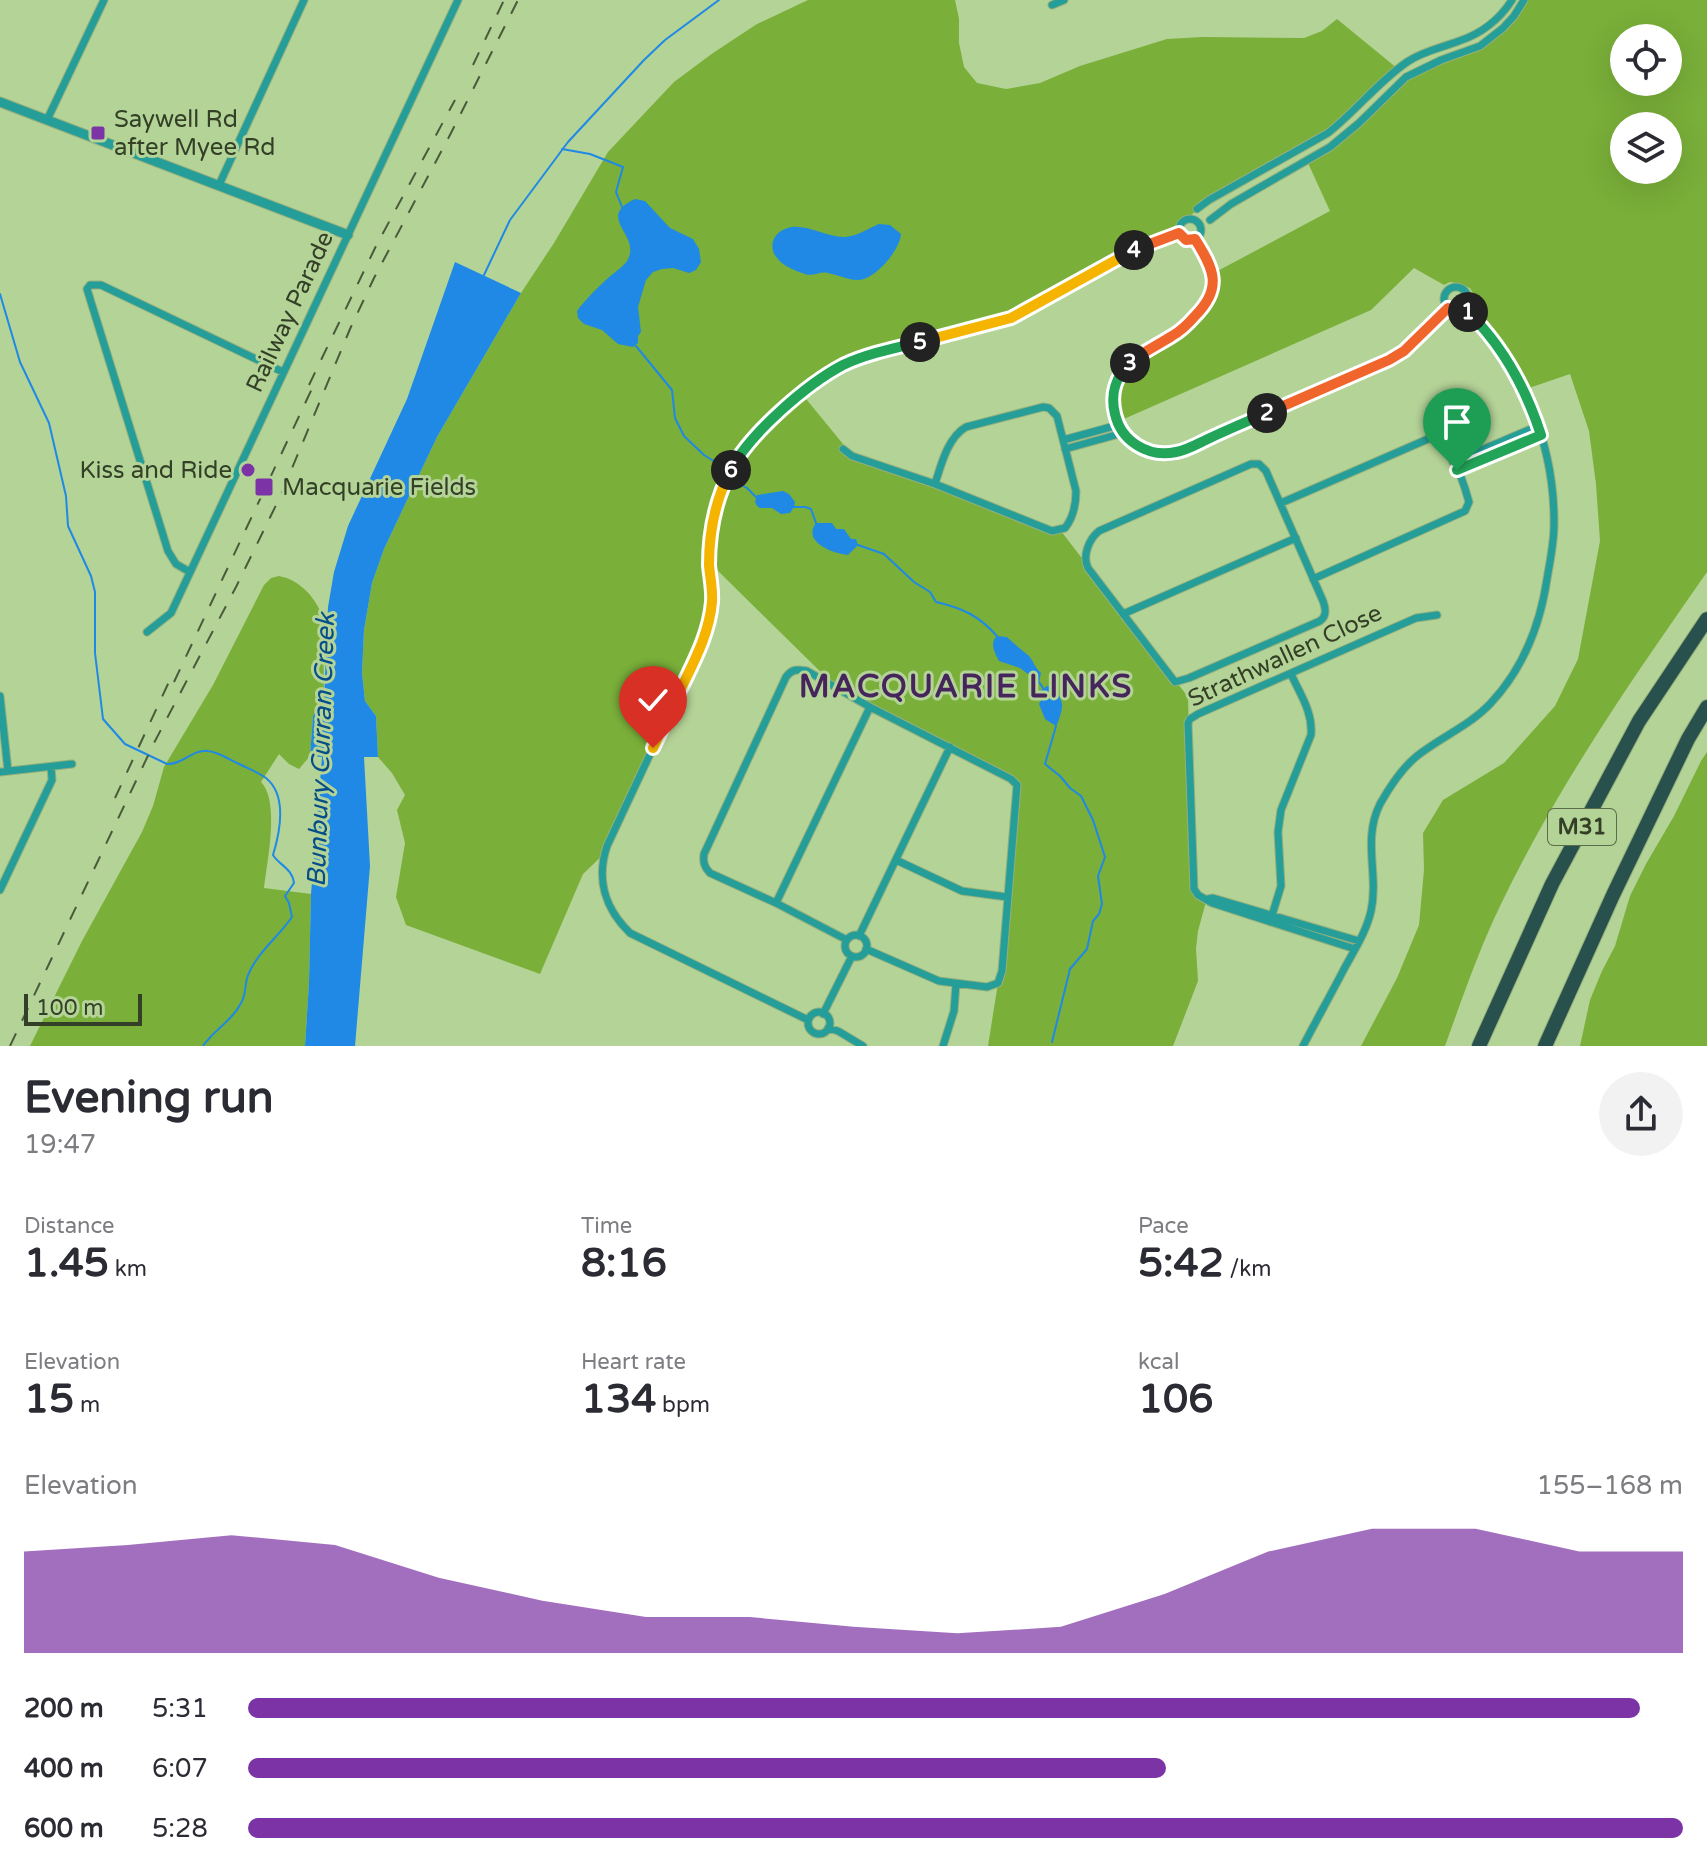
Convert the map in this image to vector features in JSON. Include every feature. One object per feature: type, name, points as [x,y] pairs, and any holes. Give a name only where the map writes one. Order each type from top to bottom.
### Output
[{"type":"highway","name":"M31","points":[[1479,1046],[1552,884],[1639,721],[1707,619]]},
{"type":"highway","name":"M31","points":[[1545,1046],[1654,810],[1707,707]]},
{"type":"street","points":[[47,120],[104,0]]},
{"type":"street","points":[[219,185],[304,0]]},
{"type":"street","name":"Railway Parade","points":[[147,632],[171,613],[458,0]]},
{"type":"street","points":[[1052,5],[1064,0]]},
{"type":"street","points":[[1197,209],[1328,133],[1404,65],[1423,53],[1477,33],[1491,24],[1512,0]]},
{"type":"street","points":[[1210,220],[1231,204],[1343,137],[1406,77],[1480,46],[1503,28],[1524,0]]},
{"type":"street","points":[[0,102],[348,235]]},
{"type":"street","points":[[1183,221],[1198,223],[1199,235],[1195,239],[1186,240],[1179,233],[1183,221]]},
{"type":"street","points":[[808,1020],[630,933],[609,907],[603,883],[602,863],[607,846],[706,632],[712,599],[710,534],[725,481],[739,456],[770,422],[814,384],[846,364],[1011,318],[1126,253],[1179,233]]},
{"type":"street","points":[[1195,239],[1209,261],[1212,294],[1207,303],[1173,336],[1125,367],[1118,377],[1113,395],[1113,407],[1123,433],[1132,442],[1151,451],[1183,450],[1389,360],[1404,351],[1448,308]]},
{"type":"street","points":[[190,572],[176,564],[168,551],[87,289],[90,285],[101,285],[283,372]]},
{"type":"street","points":[[1455,287],[1467,294],[1464,308],[1457,311],[1448,308],[1444,302],[1448,290],[1455,287]]},
{"type":"street","points":[[1303,1046],[1365,930],[1374,894],[1371,832],[1382,800],[1407,765],[1469,723],[1489,706],[1504,687],[1519,665],[1537,626],[1546,588],[1554,529],[1551,478],[1539,430],[1520,381],[1498,347],[1464,308]]},
{"type":"street","points":[[843,449],[852,456],[935,484],[1052,531],[1059,531],[1069,523],[1076,498],[1057,416],[1054,411],[1043,407],[966,427],[956,434],[935,484]]},
{"type":"street","points":[[1064,444],[1118,425]]},
{"type":"street","points":[[1455,466],[1539,430]]},
{"type":"street","points":[[1064,444],[1123,433]]},
{"type":"street","points":[[1281,503],[1428,439],[1440,440],[1445,444],[1455,466],[1469,502],[1465,511],[1313,579]]},
{"type":"street","points":[[1248,464],[1259,464],[1265,469],[1296,538],[1325,607],[1324,617],[1175,682],[1086,563],[1085,557],[1096,533],[1248,464]]},
{"type":"street","points":[[1123,614],[1296,538]]},
{"type":"street","name":"Strathwallen Close","points":[[1271,918],[1213,898],[1208,899],[1198,895],[1194,889],[1190,719],[1416,618],[1437,615]]},
{"type":"street","points":[[847,940],[710,873],[703,861],[786,677],[798,669],[1011,779],[1017,785],[1000,980],[987,987],[934,980],[866,949]]},
{"type":"street","points":[[1271,918],[1281,886],[1278,832],[1281,810],[1312,727],[1310,713],[1291,674]]},
{"type":"street","points":[[0,696],[4,772],[72,764]]},
{"type":"street","points":[[776,903],[870,707]]},
{"type":"street","points":[[859,936],[950,747]]},
{"type":"street","points":[[0,890],[52,780],[51,767]]},
{"type":"street","points":[[896,860],[962,891],[1007,897]]},
{"type":"street","points":[[1271,918],[1359,941]]},
{"type":"street","points":[[1271,918],[1355,949]]},
{"type":"street","points":[[859,936],[865,941],[866,949],[860,956],[852,956],[846,949],[847,940],[859,936]]},
{"type":"street","points":[[823,1014],[852,956]]},
{"type":"street","points":[[943,1046],[954,1011],[956,984]]},
{"type":"street","points":[[816,1013],[823,1014],[829,1020],[828,1028],[824,1033],[815,1033],[808,1027],[808,1020],[816,1013]]},
{"type":"street","points":[[828,1028],[863,1046]]},
{"type":"green space","name":"MACQUARIE LINKS","points":[[808,0],[955,0],[964,67],[977,83],[1006,89],[1040,83],[1080,66],[1167,39],[1304,38],[1322,31],[1337,19],[1398,69],[1323,137],[1212,198],[1180,224],[1180,233],[1146,244],[1010,318],[848,362],[802,394],[852,455],[1061,531],[1188,697],[1193,889],[1207,898],[1196,949],[1198,981],[1173,1046],[988,1046],[998,983],[1017,786],[836,687],[710,563],[708,624],[605,853],[583,874],[540,974],[406,925],[396,897],[405,843],[397,810],[405,795],[378,757],[376,716],[365,701],[362,673],[364,630],[372,583],[384,549],[437,437],[608,152],[674,82],[757,24]]},
{"type":"green space","points":[[1524,0],[1707,0],[1707,572],[1624,693],[1546,818],[1493,921],[1445,1046],[1361,1046],[1397,978],[1419,925],[1424,870],[1423,833],[1443,800],[1504,763],[1555,706],[1578,659],[1600,541],[1589,431],[1570,374],[1529,388],[1513,357],[1484,319],[1470,288],[1450,282],[1444,285],[1414,268],[1371,310],[1117,422],[1113,407],[1118,376],[1186,325],[1212,294],[1212,274],[1330,211],[1308,163],[1402,81],[1479,46],[1503,28]]},
{"type":"green space","points":[[279,576],[294,581],[306,590],[323,617],[324,699],[313,716],[310,756],[299,769],[279,754],[261,782],[267,791],[271,817],[264,888],[311,894],[305,1046],[30,1046],[82,941],[142,832],[164,767],[213,685],[264,585],[271,578]]},
{"type":"green space","points":[[1707,752],[1707,1046],[1580,1046],[1590,1000],[1615,946],[1630,896]]},
{"type":"water","points":[[635,199],[645,201],[670,228],[693,239],[701,262],[696,270],[689,273],[673,268],[662,269],[653,272],[646,280],[638,307],[641,332],[638,343],[633,347],[618,344],[602,330],[584,324],[578,318],[577,311],[629,257],[628,240],[618,219],[624,206]]},
{"type":"water","points":[[879,224],[890,225],[901,234],[900,241],[886,263],[865,279],[854,280],[825,273],[805,274],[783,264],[773,251],[777,234],[792,227],[845,237]]},
{"type":"water","points":[[455,262],[521,293],[437,437],[384,549],[372,583],[364,630],[362,673],[365,701],[376,716],[378,757],[364,757],[370,866],[355,1046],[305,1046],[311,894],[322,757],[310,756],[313,716],[324,699],[328,607],[334,572],[348,526],[407,399]]},
{"type":"water","points":[[783,491],[795,502],[790,513],[781,514],[772,508],[760,508],[755,502],[757,495]]},
{"type":"water","points":[[816,523],[832,523],[836,529],[844,529],[851,539],[856,539],[858,545],[848,555],[827,549],[813,536]]},
{"type":"water","points":[[997,636],[1007,637],[1029,656],[1041,673],[1039,682],[1033,683],[1032,677],[1020,668],[999,661],[993,645]]},
{"type":"water","points":[[1047,686],[1056,688],[1062,704],[1056,726],[1045,719],[1039,704],[1041,700],[1037,693]]},
{"type":"waterway","name":"Bunbury Curran Creek","points":[[484,275],[510,220],[568,142],[665,40],[719,0]]},
{"type":"waterway","points":[[562,149],[590,154],[623,167],[616,192],[622,207]]},
{"type":"waterway","points":[[0,294],[20,362],[49,423],[66,496],[68,526],[95,592],[95,653],[103,719],[125,744],[167,764],[203,751],[223,756],[266,778],[280,804],[280,825],[273,855],[293,878],[294,883],[285,896],[292,917],[253,965],[238,1009],[203,1046]]},
{"type":"waterway","points":[[636,346],[672,390],[675,418],[684,436],[720,465]]},
{"type":"waterway","points":[[738,483],[756,497]]},
{"type":"waterway","points":[[794,507],[811,509],[816,523]]},
{"type":"waterway","points":[[858,545],[884,554],[914,582],[930,592],[936,602],[970,614],[997,636]]},
{"type":"waterway","points":[[1039,682],[1043,688]]},
{"type":"waterway","points":[[1052,1042],[1070,969],[1087,949],[1093,921],[1102,904],[1098,876],[1105,857],[1081,796],[1045,764],[1056,726]]},
{"type":"railway","points":[[473,65],[504,0]]},
{"type":"railway","points":[[10,1046],[154,743],[280,497],[374,278],[518,0]]},
{"type":"railway","points":[[309,385],[376,246],[455,100]]},
{"type":"railway","points":[[174,682],[317,378]]},
{"type":"railway","points":[[115,798],[174,671]]},
{"type":"place","name":"Saywell Rd after Myee Rd","points":[[98,133]]},
{"type":"place","name":"Kiss and Ride","points":[[248,470]]},
{"type":"place","name":"Macquarie Fields","points":[[264,487]]},
{"type":"district","name":"MACQUARIE LINKS","points":[[966,687]]},
{"type":"route","points":[[653,748],[698,653],[708,624],[712,599],[710,534],[718,500],[734,462],[755,437],[789,404],[846,364],[1011,318],[1146,244],[1179,233],[1186,240],[1195,239],[1209,261],[1213,284],[1207,303],[1186,325],[1133,359],[1118,377],[1113,407],[1118,425],[1132,442],[1159,453],[1183,450],[1389,360],[1404,351],[1448,308],[1457,311],[1464,308],[1498,347],[1520,381],[1541,435],[1457,470]]}]
